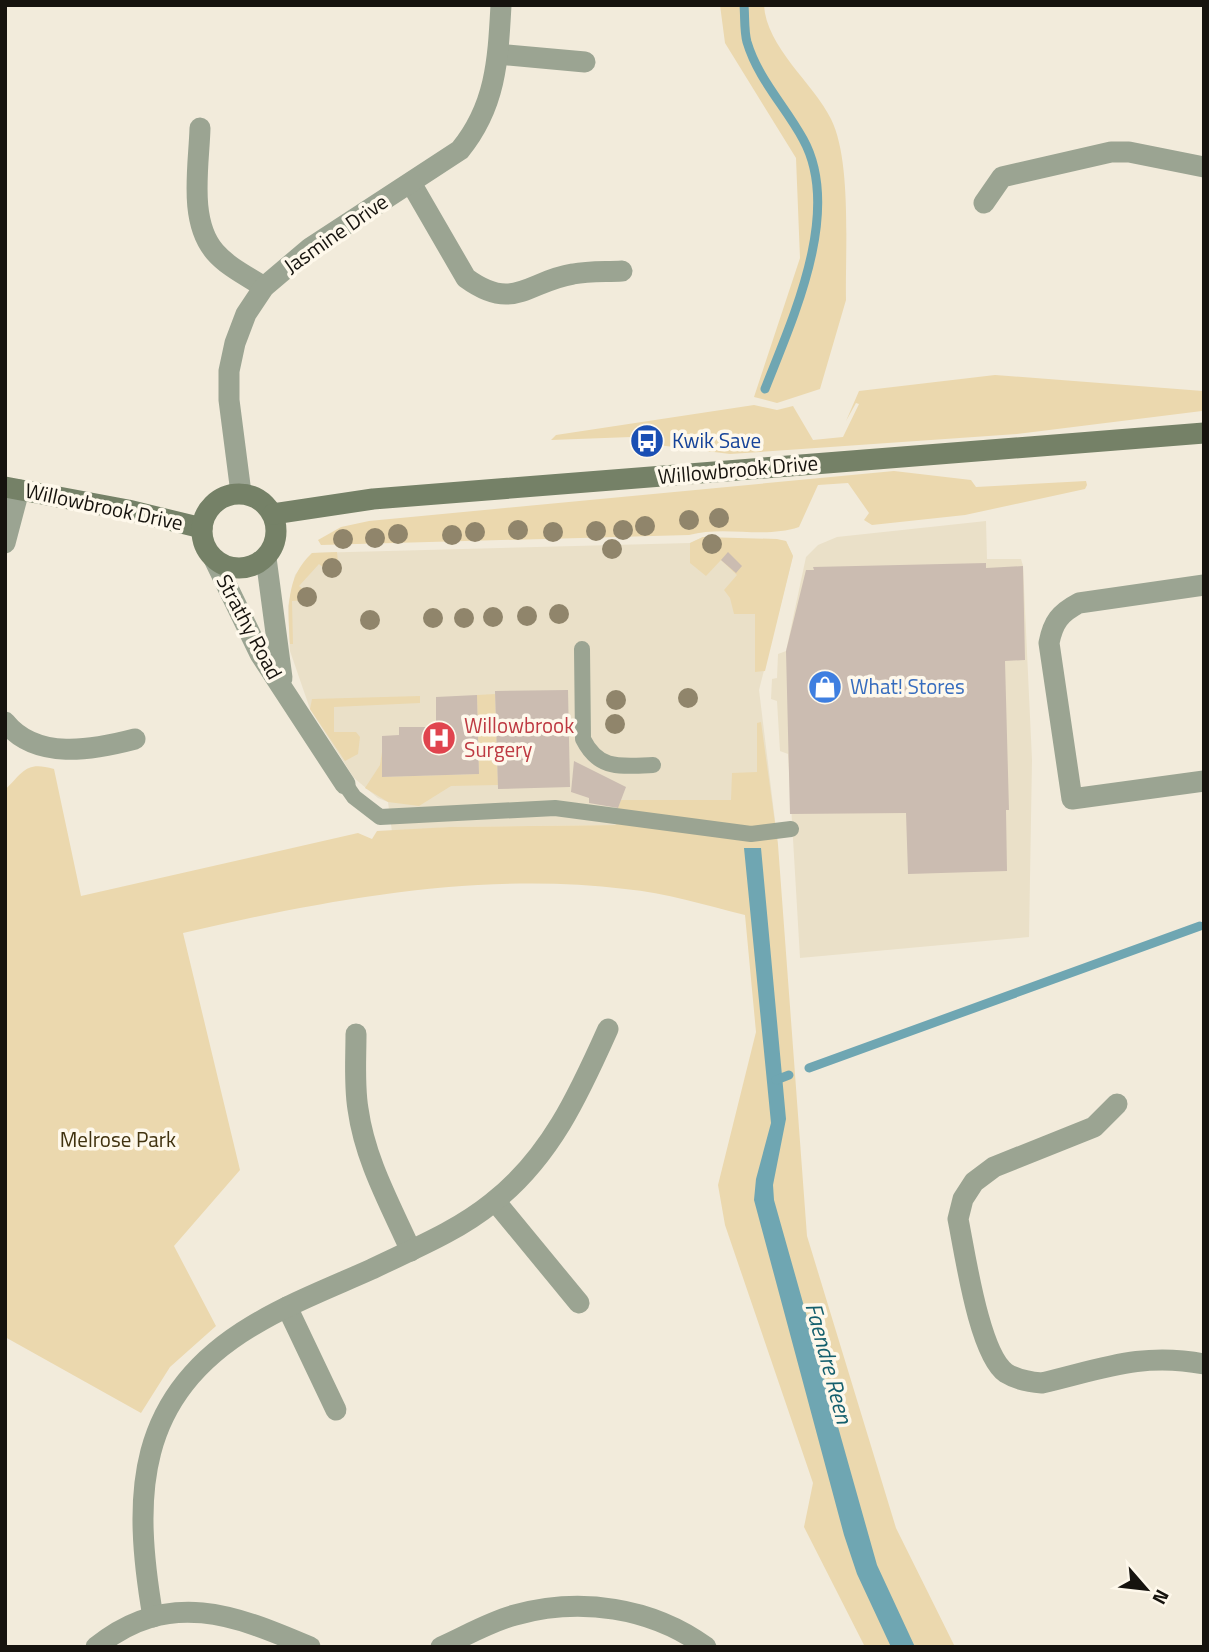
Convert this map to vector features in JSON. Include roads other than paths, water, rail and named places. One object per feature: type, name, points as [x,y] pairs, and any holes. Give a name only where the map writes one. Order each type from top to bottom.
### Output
[{"type":"street","name":"Jasmine Drive","points":[[242,493],[229,400],[229,371],[235,343],[246,314],[264,287],[310,248],[460,150],[476,130],[488,106],[498,54],[501,5]]},
{"type":"street","points":[[498,54],[585,62]]},
{"type":"street","points":[[200,128],[200,217],[204,234],[214,251],[229,265],[264,287]]},
{"type":"street","points":[[984,203],[1002,177],[1111,152],[1129,152],[1204,167]]},
{"type":"street","points":[[411,183],[466,278],[479,288],[521,294],[573,274],[622,271]]},
{"type":"street","name":"Willowbrook Drive","points":[[273,514],[387,498],[1204,433]]},
{"type":"street","points":[[5,543],[12,488]]},
{"type":"street","name":"Willowbrook Drive","points":[[12,488],[128,510],[202,528]]},
{"type":"street","points":[[242,493],[259,499],[273,514],[276,538],[265,558],[257,565],[234,568],[214,559],[202,540],[202,528],[210,508],[218,500],[242,493]]},
{"type":"street","name":"Strathy Road","points":[[265,558],[277,661],[286,694]]},
{"type":"street","name":"Strathy Road","points":[[214,559],[260,654],[345,784]]},
{"type":"street","points":[[1204,584],[1079,603],[1064,611],[1053,625],[1049,643],[1072,799],[1204,781]]},
{"type":"street","points":[[5,722],[22,738],[44,747],[76,750],[135,739]]},
{"type":"street","points":[[153,1617],[140,1514],[145,1474],[168,1409],[188,1380],[209,1357],[253,1326],[287,1307],[449,1233],[495,1201],[556,1135],[580,1092],[608,1029]]},
{"type":"street","points":[[356,1034],[357,1108],[366,1146],[377,1181],[411,1251]]},
{"type":"street","points":[[1117,1104],[1094,1128],[994,1167],[974,1182],[963,1199],[958,1219],[985,1344],[1005,1372],[1026,1381],[1042,1383],[1139,1359],[1167,1357],[1204,1364]]},
{"type":"street","points":[[495,1201],[579,1303]]},
{"type":"street","points":[[287,1307],[335,1410]]},
{"type":"street","points":[[441,1647],[514,1615],[573,1605],[637,1614],[666,1624],[706,1647]]},
{"type":"street","points":[[96,1647],[118,1630],[153,1617],[179,1612],[232,1615],[310,1647]]},
{"type":"lane","points":[[582,649],[583,739],[589,751],[601,762],[622,766],[653,765]]},
{"type":"lane","points":[[345,784],[354,797],[380,817],[555,808],[751,834],[791,829]]},
{"type":"water","points":[[744,848],[761,848],[786,1119],[773,1185],[774,1200],[877,1565],[915,1647],[891,1647],[857,1574],[844,1535],[754,1200],[756,1179],[771,1123]]},
{"type":"waterway","name":"Faendre Reen","points":[[744,5],[746,38],[752,55],[803,139],[814,168],[818,199],[816,232],[809,265],[788,331],[765,389]]},
{"type":"waterway","name":"Faendre Reen","points":[[809,1068],[1200,926]]},
{"type":"waterway","name":"Faendre Reen","points":[[776,1080],[789,1075]]},
{"type":"place","name":"Kwik Save","points":[[647,441]]},
{"type":"place","name":"What! Stores","points":[[825,687]]},
{"type":"place","name":"Willowbrook Surgery","points":[[439,738]]},
{"type":"park label","name":"Melrose Park","points":[[118,1140]]}]
